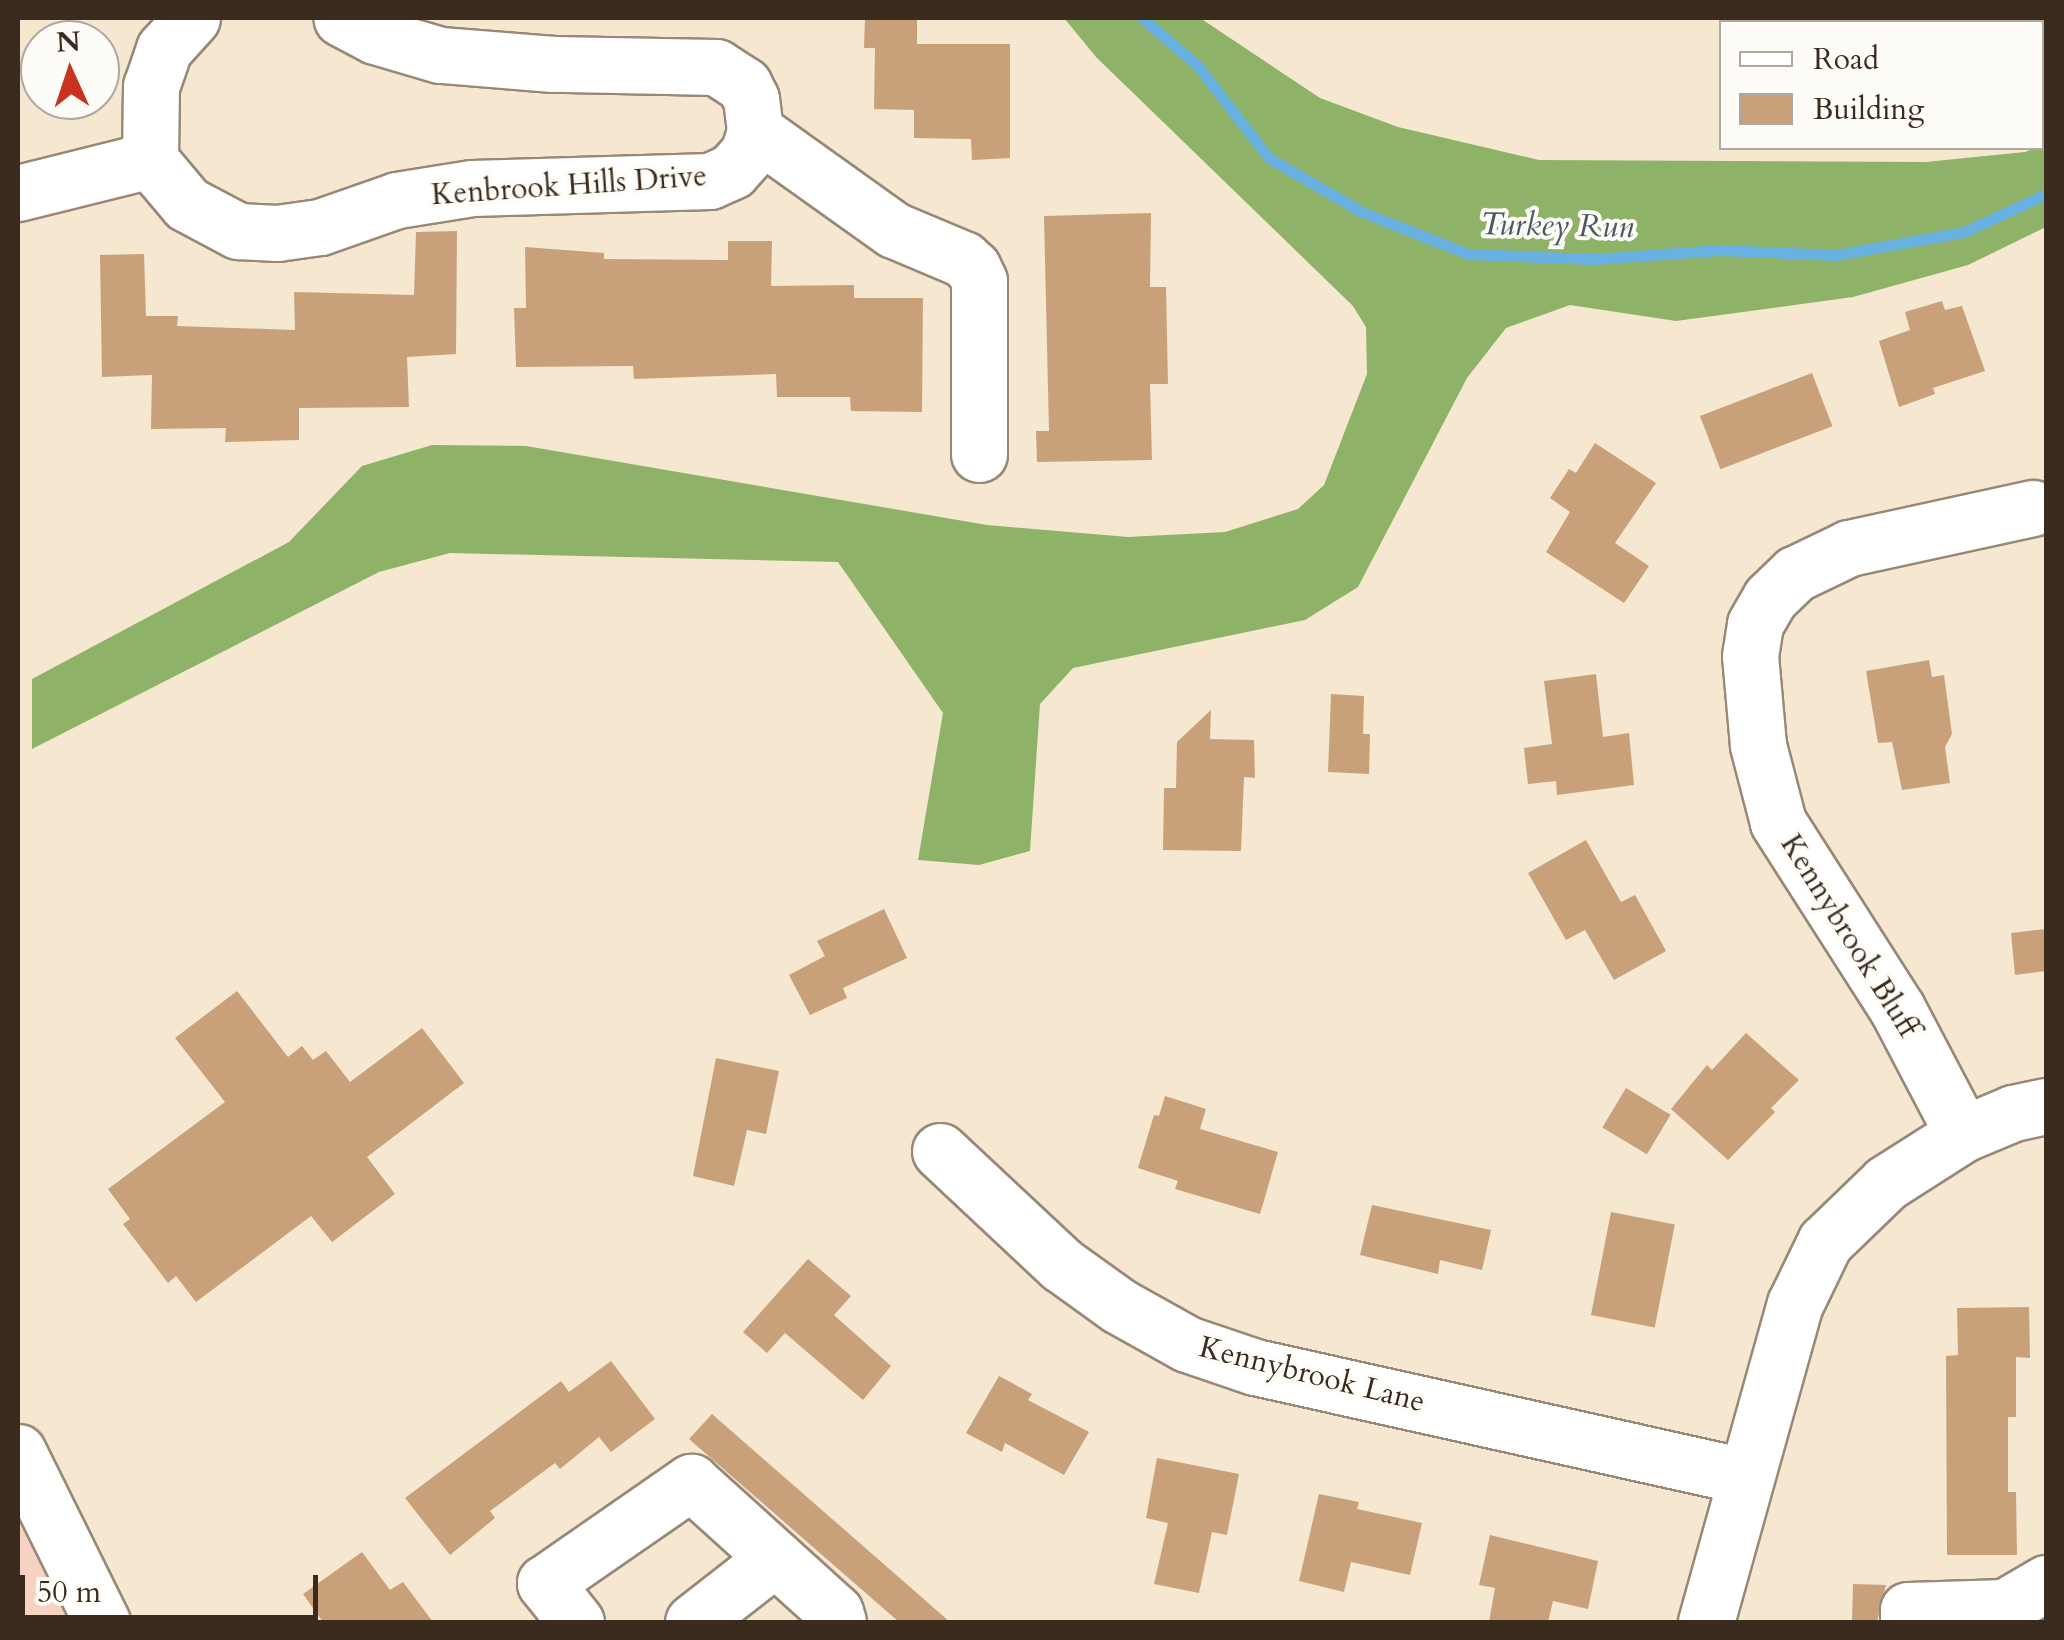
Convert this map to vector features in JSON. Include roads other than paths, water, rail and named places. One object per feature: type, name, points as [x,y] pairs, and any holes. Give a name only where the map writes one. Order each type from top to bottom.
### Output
[{"type":"street","points":[[18,193],[150,160],[151,86],[164,49],[192,18]]},
{"type":"street","points":[[341,18],[376,36],[440,56],[553,64],[716,67],[744,85],[751,99],[755,130],[894,230],[963,259],[974,268],[979,281],[979,454]]},
{"type":"street","name":"Kenbrook Hills Drive","points":[[150,160],[165,183],[208,218],[238,231],[277,233],[320,227],[397,200],[472,188],[710,180],[732,172],[748,154],[755,130]]},
{"type":"street","name":"Kennybrook Bluff","points":[[1963,1134],[1898,1010],[1778,822],[1758,745],[1750,656],[1755,624],[1770,598],[1795,574],[1849,548],[2034,508]]},
{"type":"street","points":[[1706,1622],[1795,1304],[1826,1242],[1886,1182],[1963,1134],[2013,1112],[2046,1106]]},
{"type":"street","name":"Kennybrook Lane","points":[[940,1151],[1062,1265],[1118,1306],[1187,1344],[1255,1368],[1744,1476]]},
{"type":"street","points":[[18,1460],[102,1622]]},
{"type":"street","points":[[576,1622],[545,1584],[691,1482],[835,1612],[838,1622]]},
{"type":"street","points":[[693,1622],[775,1558]]},
{"type":"street","points":[[1908,1622],[1908,1610],[2005,1606],[2046,1583]]},
{"type":"waterway","name":"Turkey Run","points":[[1142,18],[1197,65],[1269,158],[1360,211],[1468,254],[1594,259],[1719,250],[1836,255],[1964,232],[2046,194]]}]
